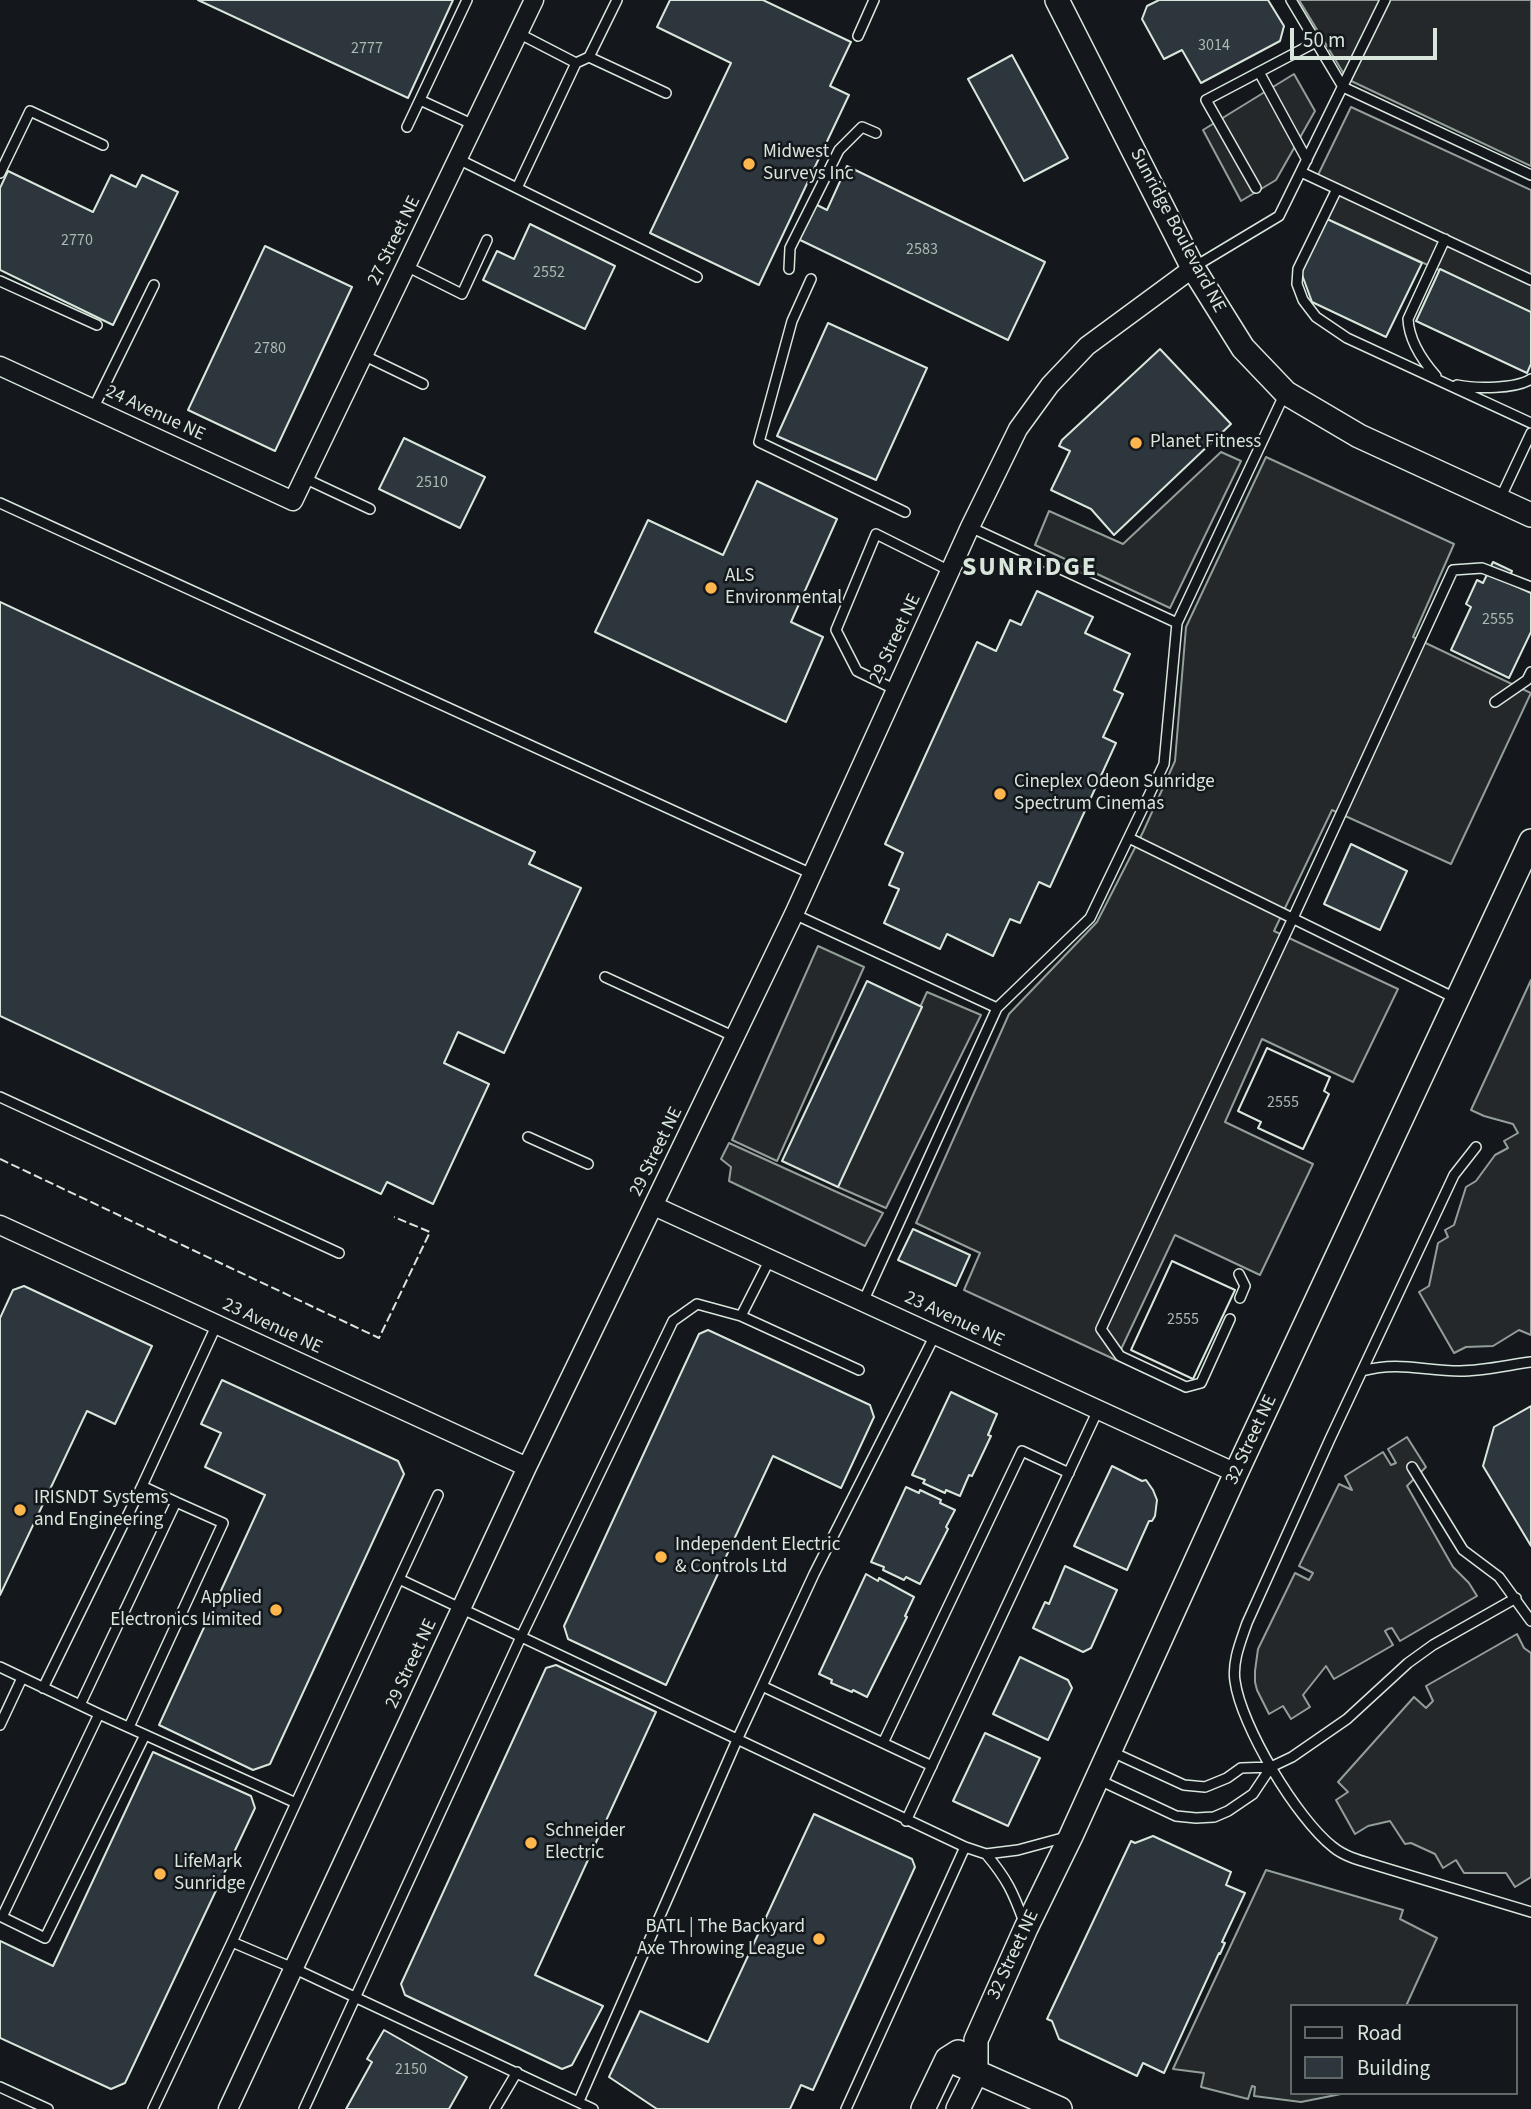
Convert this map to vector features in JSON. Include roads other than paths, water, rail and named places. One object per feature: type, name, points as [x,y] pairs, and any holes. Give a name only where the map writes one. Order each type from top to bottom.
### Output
[{"type":"street","name":"27 Street NE","points":[[293,501],[534,0]]},
{"type":"street","name":"Sunridge Boulevard NE","points":[[1064,3],[1193,268],[1243,348],[1286,393],[1359,436],[1531,515]]},
{"type":"street","name":"29 Street NE","points":[[228,2109],[527,1467],[794,914],[970,527],[1018,429],[1050,385],[1087,346],[1193,268]]},
{"type":"street","name":"24 Avenue NE","points":[[0,366],[293,501]]},
{"type":"street","name":"32 Street NE","points":[[958,2109],[976,2073],[976,2040],[1026,1928],[1531,842]]},
{"type":"street","name":"23 Avenue NE","points":[[654,1206],[1236,1473]]},
{"type":"street","name":"23 Avenue NE","points":[[0,1224],[527,1467]]},
{"type":"street","points":[[923,2109],[947,2059],[976,2040]]},
{"type":"street","points":[[947,2059],[1053,2108]]},
{"type":"lane","points":[[407,127],[467,0]]},
{"type":"lane","points":[[517,188],[576,63],[589,57],[617,0]]},
{"type":"lane","points":[[858,36],[874,0]]},
{"type":"lane","points":[[1290,0],[1343,87],[1531,175]]},
{"type":"lane","points":[[1193,268],[1279,216],[1385,0]]},
{"type":"lane","points":[[518,33],[576,63]]},
{"type":"lane","points":[[1256,188],[1206,100],[1316,42]]},
{"type":"lane","points":[[589,57],[666,93]]},
{"type":"lane","points":[[1259,72],[1307,160]]},
{"type":"lane","points":[[420,100],[474,125]]},
{"type":"lane","points":[[0,173],[30,111],[103,145]]},
{"type":"lane","points":[[789,269],[790,248],[839,150],[862,127],[876,133]]},
{"type":"lane","points":[[458,159],[697,277]]},
{"type":"lane","points":[[1301,172],[1531,280]]},
{"type":"lane","points":[[1337,189],[1298,269],[1297,284],[1303,300],[1316,317],[1347,338],[1531,424]]},
{"type":"lane","points":[[406,266],[462,294],[487,240]]},
{"type":"lane","points":[[1445,240],[1408,319],[1413,341],[1427,366],[1439,380],[1461,386],[1523,385],[1531,379]]},
{"type":"lane","points":[[811,279],[792,321],[759,442],[905,512]]},
{"type":"lane","points":[[0,281],[97,325]]},
{"type":"lane","points":[[93,409],[154,285]]},
{"type":"lane","points":[[363,355],[423,384]]},
{"type":"lane","points":[[863,1302],[997,1008],[1090,918],[1164,764],[1177,623],[1286,393]]},
{"type":"lane","points":[[1500,500],[1531,433]]},
{"type":"lane","points":[[304,478],[370,509]]},
{"type":"lane","points":[[0,503],[812,874]]},
{"type":"lane","points":[[970,527],[1177,623]]},
{"type":"lane","points":[[896,690],[857,671],[836,630],[876,534],[950,571]]},
{"type":"lane","points":[[1230,1319],[1201,1383],[1186,1387],[1120,1356],[1101,1329],[1452,570],[1482,568],[1531,587]]},
{"type":"lane","points":[[1495,702],[1527,680],[1531,672]]},
{"type":"lane","points":[[1129,838],[1458,1000]]},
{"type":"lane","points":[[794,914],[997,1008]]},
{"type":"lane","points":[[605,977],[735,1037]]},
{"type":"lane","points":[[0,1097],[340,1253]]},
{"type":"lane","points":[[528,1137],[588,1164]]},
{"type":"lane","points":[[1476,1147],[1454,1175],[1329,1439],[1247,1623],[1236,1654],[1234,1678],[1239,1701],[1271,1767],[1303,1815],[1335,1849],[1372,1864],[1531,1912]]},
{"type":"lane","points":[[741,1316],[769,1259]]},
{"type":"lane","points":[[1239,1274],[1245,1286],[1240,1298]]},
{"type":"lane","points":[[304,2109],[522,1637],[673,1321],[697,1304],[741,1316],[859,1370]]},
{"type":"lane","points":[[43,1688],[142,1486],[217,1324]]},
{"type":"lane","points":[[579,2102],[762,1686],[814,1574],[935,1335]]},
{"type":"lane","points":[[1362,1371],[1400,1365],[1465,1371],[1531,1362]]},
{"type":"lane","points":[[906,1821],[1098,1410]]},
{"type":"lane","points":[[883,1743],[1021,1451],[1069,1473]]},
{"type":"lane","points":[[1412,1467],[1463,1550],[1499,1577],[1531,1621]]},
{"type":"lane","points":[[129,1727],[223,1523],[142,1486]]},
{"type":"lane","points":[[153,2109],[438,1495]]},
{"type":"lane","points":[[80,1705],[176,1502]]},
{"type":"lane","points":[[399,1579],[965,1847],[986,1854],[1018,1850],[1071,1836]]},
{"type":"lane","points":[[1108,1750],[1184,1785],[1205,1787],[1227,1778],[1241,1768],[1271,1767],[1292,1757],[1347,1719],[1408,1662],[1516,1598]]},
{"type":"lane","points":[[0,1667],[296,1803]]},
{"type":"lane","points":[[0,1725],[22,1678]]},
{"type":"lane","points":[[762,1686],[932,1766]]},
{"type":"lane","points":[[99,1714],[1,1917],[46,1938],[145,1735]]},
{"type":"lane","points":[[1096,1779],[1176,1816],[1214,1817],[1253,1794],[1271,1767]]},
{"type":"lane","points":[[846,2109],[965,1847]]},
{"type":"lane","points":[[986,1854],[1011,1888],[1026,1928]]},
{"type":"lane","points":[[232,1942],[356,1997],[593,2109]]},
{"type":"lane","points":[[495,2109],[517,2072]]},
{"type":"lane","points":[[0,2087],[48,2109]]},
{"type":"place","name":"Midwest Surveys Inc","points":[[749,164]]},
{"type":"place","name":"Planet Fitness","points":[[1136,443]]},
{"type":"place","name":"ALS Environmental","points":[[711,588]]},
{"type":"place","name":"Cineplex Odeon Sunridge Spectrum Cinemas","points":[[1000,794]]},
{"type":"place","name":"IRISNDT Systems and Engineering","points":[[20,1510]]},
{"type":"place","name":"Independent Electric & Controls Ltd","points":[[661,1557]]},
{"type":"place","name":"Applied Electronics Limited","points":[[276,1610]]},
{"type":"place","name":"Schneider Electric","points":[[531,1843]]},
{"type":"place","name":"LifeMark Sunridge","points":[[160,1874]]},
{"type":"place","name":"BATL | The Backyard Axe Throwing League","points":[[819,1939]]},
{"type":"district","name":"SUNRIDGE","points":[[1030,569]]}]
